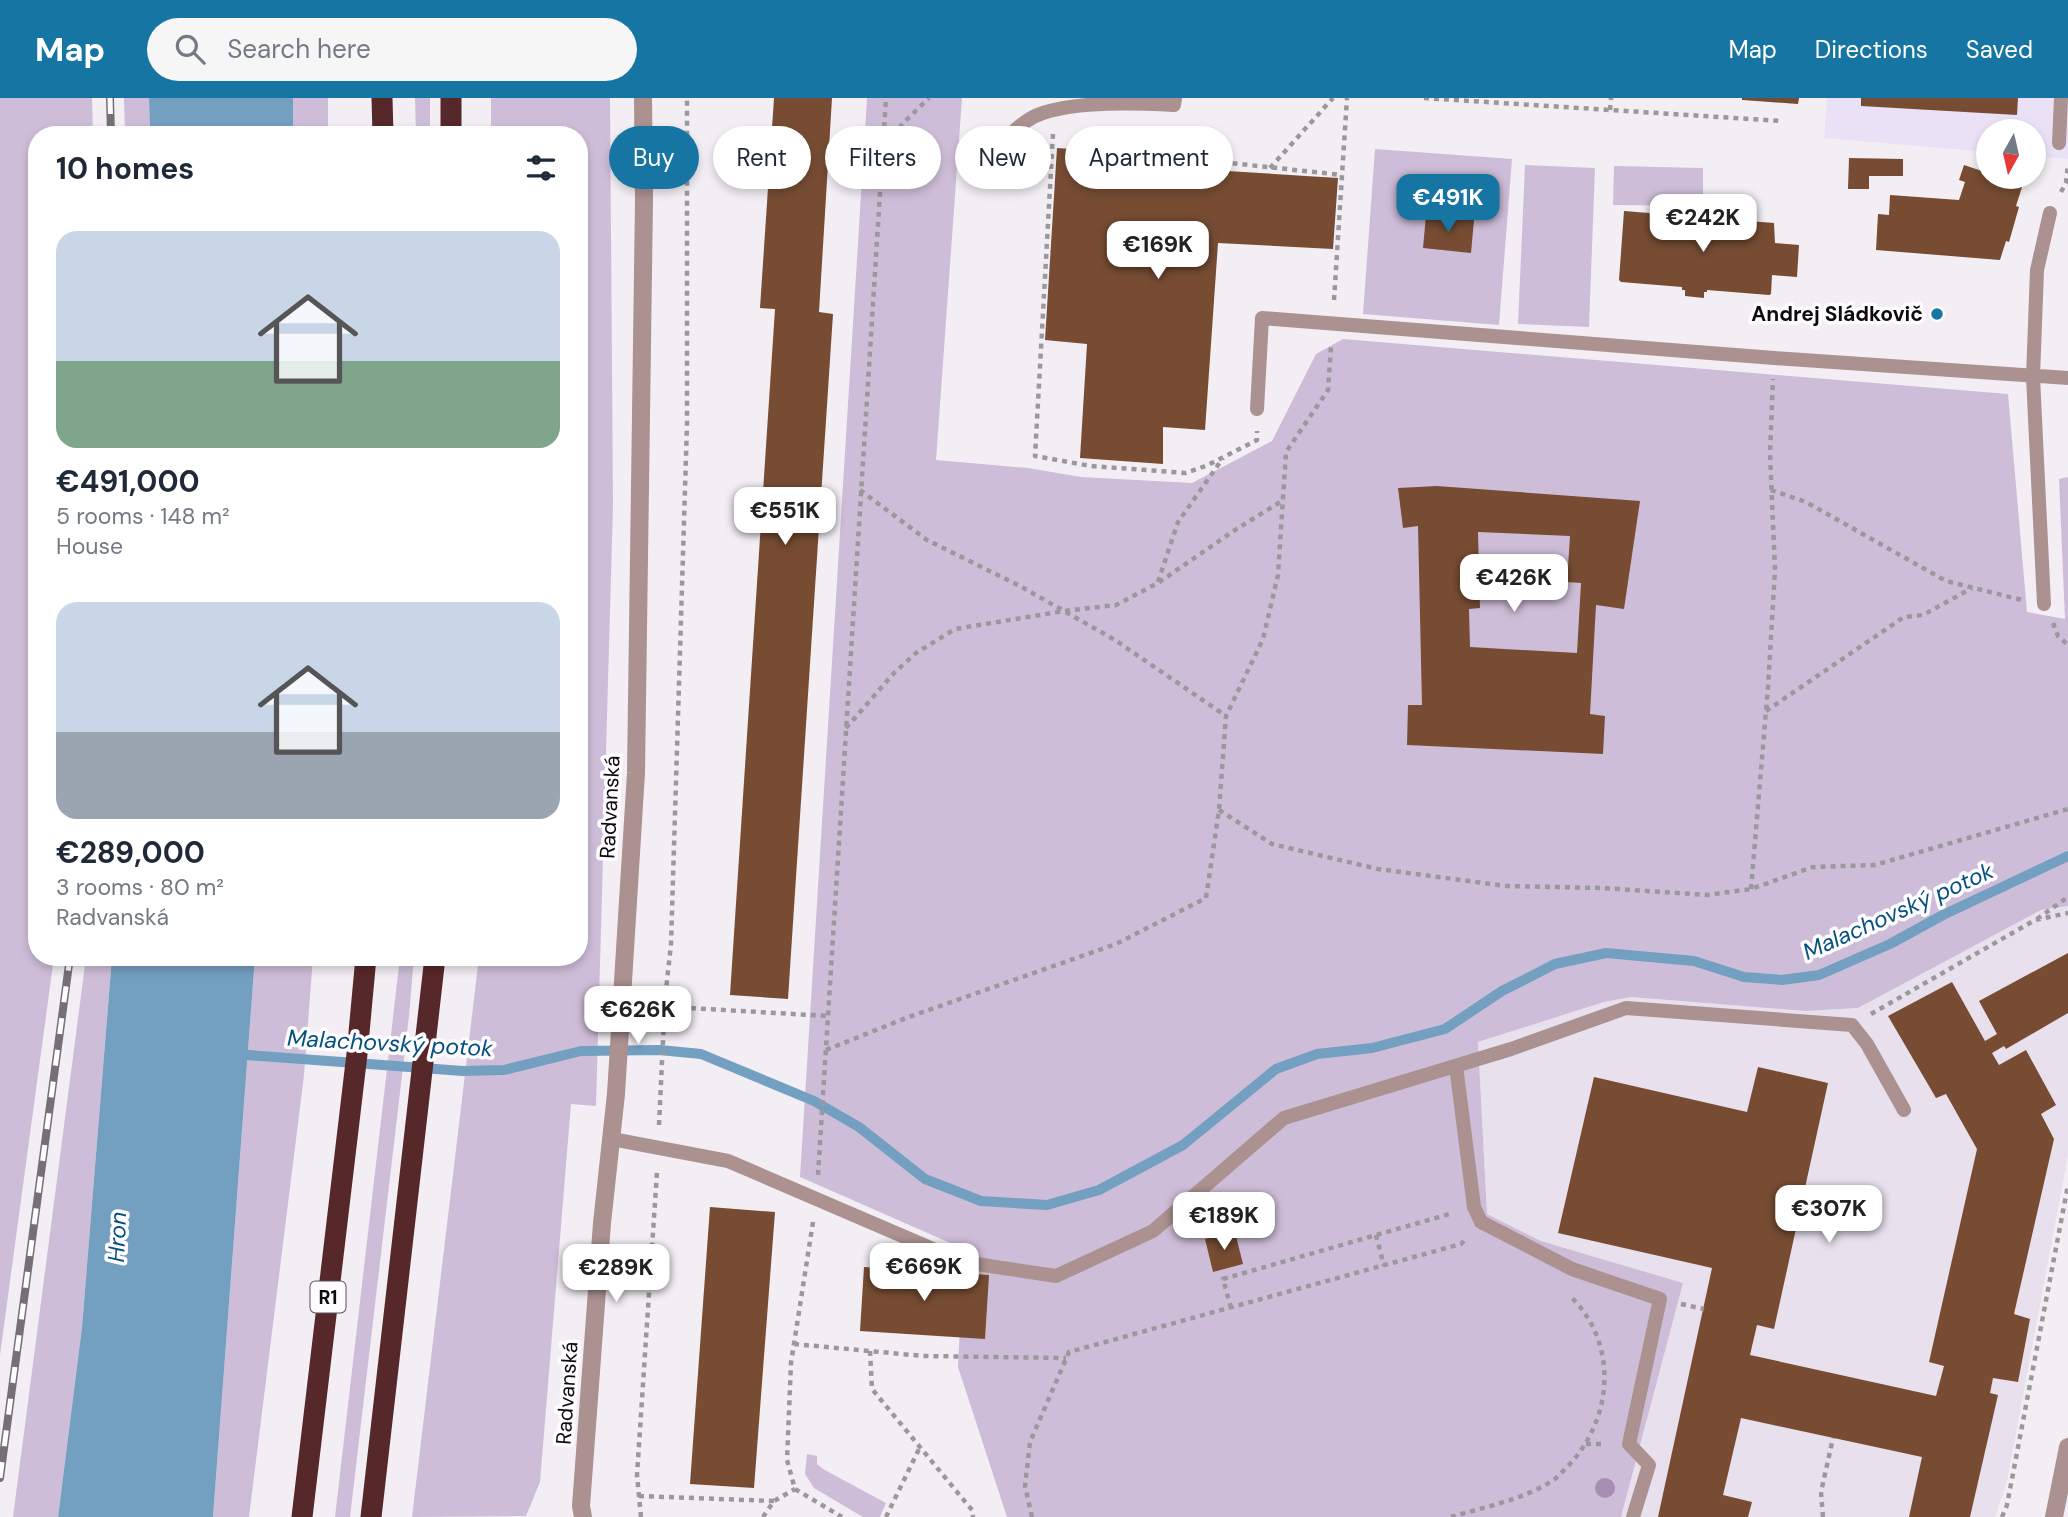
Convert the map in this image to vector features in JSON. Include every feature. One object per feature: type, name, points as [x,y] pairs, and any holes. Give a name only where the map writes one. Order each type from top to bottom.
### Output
[{"type":"highway","points":[[383,98],[383,126]]},
{"type":"highway","points":[[451,98],[451,126]]},
{"type":"highway","name":"R1","points":[[302,1517],[358,1054],[365,966]]},
{"type":"highway","points":[[371,1517],[434,966]]},
{"type":"street","name":"Radvanská","points":[[578,1513],[617,1094],[636,773],[643,98]]},
{"type":"street","points":[[2054,1517],[2068,1447]]},
{"type":"lane","points":[[1020,126],[1042,113],[1127,103],[1174,105],[1175,98]]},
{"type":"lane","points":[[2059,143],[2061,98]]},
{"type":"lane","points":[[2045,604],[2033,377],[2037,270],[2050,213]]},
{"type":"lane","points":[[1257,409],[1262,318],[2068,379]]},
{"type":"lane","points":[[612,1139],[728,1161],[962,1262],[1056,1276],[1153,1231],[1284,1118],[1511,1049],[1626,1008],[1852,1025],[1867,1045],[1904,1110]]},
{"type":"lane","points":[[1455,1066],[1474,1207],[1481,1223],[1572,1269],[1660,1299],[1629,1444],[1649,1465],[1633,1517]]},
{"type":"path","points":[[641,1517],[637,1475],[659,1147],[665,996],[671,944],[687,424],[687,98]]},
{"type":"path","points":[[884,126],[886,98]]},
{"type":"path","points":[[901,126],[929,98]]},
{"type":"path","points":[[1269,168],[1333,98]]},
{"type":"path","points":[[826,1051],[906,1018],[1116,944],[1206,898],[1219,810],[1226,716],[1263,639],[1278,575],[1286,452],[1328,390],[1347,98]]},
{"type":"path","points":[[1424,98],[1782,121]]},
{"type":"path","points":[[1610,110],[1611,98]]},
{"type":"path","points":[[1053,130],[1035,456],[1091,466],[1186,473],[1257,440],[1257,409]]},
{"type":"path","points":[[2066,183],[2068,163]]},
{"type":"path","points":[[1233,164],[1342,175]]},
{"type":"path","points":[[820,1149],[880,189]]},
{"type":"path","points":[[1751,888],[1775,570],[1771,490],[1774,358]]},
{"type":"path","points":[[1158,583],[1178,522],[1223,457]]},
{"type":"path","points":[[860,490],[927,540],[1020,586],[1115,640],[1226,716]]},
{"type":"path","points":[[1771,490],[1805,502],[1946,581],[2045,604]]},
{"type":"path","points":[[845,729],[894,673],[916,653],[955,629],[1116,605],[1158,583],[1282,501]]},
{"type":"path","points":[[1766,711],[1904,617],[1923,615],[1973,588]]},
{"type":"path","points":[[1219,810],[1272,844],[1378,869],[1506,886],[1602,888],[1707,895],[1751,888],[1812,867],[1875,865],[2068,809]]},
{"type":"path","points":[[1852,1025],[2035,920],[2068,897]]},
{"type":"path","points":[[2035,920],[2068,913]]},
{"type":"path","points":[[665,996],[679,998],[689,1008],[828,1016]]},
{"type":"path","points":[[2002,1517],[2007,1505],[2068,1185]]},
{"type":"path","points":[[816,1200],[793,1344],[788,1460],[795,1489],[842,1517]]},
{"type":"path","points":[[1231,1308],[1223,1279],[1474,1207]]},
{"type":"path","points":[[1376,1235],[1384,1266]]},
{"type":"path","points":[[1032,1517],[1025,1486],[1030,1443],[1069,1353],[1461,1244],[1472,1248]]},
{"type":"path","points":[[1451,1517],[1525,1495],[1554,1480],[1579,1455],[1595,1426],[1605,1392],[1602,1354],[1592,1324],[1566,1292]]},
{"type":"path","points":[[793,1344],[923,1356],[1066,1359]]},
{"type":"path","points":[[870,1351],[872,1389],[972,1510],[973,1517]]},
{"type":"path","points":[[1823,1517],[1821,1492],[1833,1438]]},
{"type":"path","points":[[887,1517],[920,1447]]},
{"type":"path","points":[[763,1517],[774,1501],[795,1489]]},
{"type":"path","points":[[639,1496],[774,1501]]},
{"type":"shaded area","points":[[0,98],[92,98],[93,126],[28,126],[28,966],[53,966],[0,1355]]},
{"type":"shaded area","points":[[124,98],[149,98],[150,126],[125,126]]},
{"type":"shaded area","points":[[292,98],[328,98],[328,126],[292,126]]},
{"type":"shaded area","points":[[415,98],[430,98],[430,126],[416,126]]},
{"type":"shaded area","points":[[491,98],[610,98],[613,505],[596,1106],[571,1104],[540,1482],[526,1516],[412,1517],[478,966],[588,966],[588,126],[491,126]]},
{"type":"shaded area","points":[[867,98],[962,98],[960,126],[955,126],[955,189],[936,460],[1028,468],[1081,477],[1192,483],[1272,441],[1316,354],[1343,339],[2008,394],[2027,612],[2065,619],[2059,479],[2068,477],[2068,906],[2041,910],[1858,1008],[1806,1011],[1631,997],[1604,1002],[1478,1042],[1487,1214],[1541,1241],[1683,1283],[1621,1517],[1007,1517],[958,1367],[964,1249],[800,1177],[861,189],[941,189],[941,126],[865,126]]},
{"type":"shaded area","points":[[1827,98],[2068,98],[2068,159],[2046,157],[2046,119],[1976,119],[1976,151],[1824,138]]},
{"type":"shaded area","points":[[1375,149],[1512,159],[1499,325],[1363,314]]},
{"type":"shaded area","points":[[1525,165],[1595,168],[1589,327],[1518,324]]},
{"type":"shaded area","points":[[1614,166],[1703,168],[1703,206],[1613,205]]},
{"type":"shaded area","points":[[2068,906],[2068,1155],[2007,1481],[1995,1517],[1621,1517],[1683,1283],[1541,1241],[1487,1214],[1478,1042],[1604,1002],[1631,997],[1806,1011],[1858,1008],[2041,910]]},
{"type":"shaded area","points":[[85,966],[111,966],[82,1327],[58,1517],[13,1517]]},
{"type":"shaded area","points":[[254,966],[312,966],[304,1075],[249,1517],[213,1517]]},
{"type":"shaded area","points":[[399,966],[413,966],[350,1517],[335,1517]]},
{"type":"shaded area","points":[[807,1454],[817,1456],[817,1464],[823,1469],[886,1503],[880,1517],[863,1517],[814,1488],[805,1474]]},
{"type":"water","points":[[149,98],[293,98],[293,126],[150,126]]},
{"type":"water","name":"Hron","points":[[111,966],[254,966],[213,1517],[58,1517],[82,1327]]},
{"type":"building","points":[[774,98],[832,98],[830,126],[825,126],[826,189],[819,312],[833,314],[788,999],[730,995],[775,309],[760,308],[768,189],[811,189],[811,126],[772,126]]},
{"type":"building","points":[[1742,98],[1799,98],[1798,104]]},
{"type":"building","points":[[1861,98],[2018,98],[2017,115],[1861,106]]},
{"type":"building","points":[[1057,148],[1065,149],[1065,189],[1233,189],[1233,171],[1338,178],[1333,249],[1218,243],[1205,430],[1163,427],[1163,464],[1080,458],[1087,344],[1045,340]]},
{"type":"building","points":[[1849,158],[1903,159],[1903,176],[1869,176],[1869,189],[1848,189]]},
{"type":"building","points":[[1964,165],[1976,169],[1976,189],[2021,189],[2009,242],[2006,241],[2000,260],[1876,250],[1878,214],[1889,215],[1890,195],[1959,200],[1965,182],[1959,180]]},
{"type":"building","points":[[1624,211],[1774,223],[1775,243],[1799,245],[1797,277],[1772,275],[1769,295],[1707,290],[1704,292],[1704,298],[1685,296],[1682,287],[1621,282]]},
{"type":"building","points":[[1426,215],[1474,220],[1471,253],[1423,248]]},
{"type":"building","points":[[1437,486],[1640,501],[1624,609],[1596,605],[1590,714],[1605,716],[1603,754],[1407,745],[1408,705],[1422,705],[1418,526],[1403,528],[1398,488]],"holes":[[[1478,532],[1570,536],[1567,582],[1581,583],[1577,653],[1470,647],[1469,609],[1480,608]]]},
{"type":"building","points":[[2068,953],[2068,1013],[2006,1049],[2004,1046],[1992,1053],[1999,1065],[2026,1050],[2056,1105],[2041,1114],[2054,1139],[2014,1314],[2030,1319],[2018,1382],[1993,1378],[1990,1393],[1998,1395],[1970,1517],[1909,1517],[1922,1457],[1741,1418],[1723,1495],[1752,1502],[1748,1517],[1658,1517],[1712,1268],[1558,1233],[1594,1077],[1747,1112],[1758,1067],[1828,1083],[1774,1329],[1757,1325],[1750,1355],[1936,1396],[1944,1366],[1929,1362],[1977,1149],[1946,1094],[1936,1098],[1888,1016],[1952,982],[1985,1041],[1997,1034],[1979,1001]]},
{"type":"building","points":[[710,1207],[775,1212],[754,1488],[690,1484]]},
{"type":"building","points":[[1235,1232],[1243,1264],[1213,1272],[1205,1239]]},
{"type":"building","points":[[864,1267],[989,1275],[985,1339],[860,1331]]},
{"type":"waterway","name":"Malachovský potok","points":[[234,1054],[463,1071],[504,1070],[581,1051],[660,1050],[701,1054],[814,1101],[859,1127],[925,1179],[981,1201],[1047,1205],[1099,1190],[1183,1145],[1276,1069],[1317,1054],[1372,1048],[1445,1029],[1502,991],[1555,964],[1606,953],[1694,961],[1744,977],[1782,980],[1819,975],[1890,944],[1943,915],[2068,856]]},
{"type":"railway","points":[[110,98],[111,126]]},
{"type":"railway","points":[[0,1478],[69,966]]},
{"type":"place","name":"Andrej Sládkovič","points":[[1937,314]]}]
